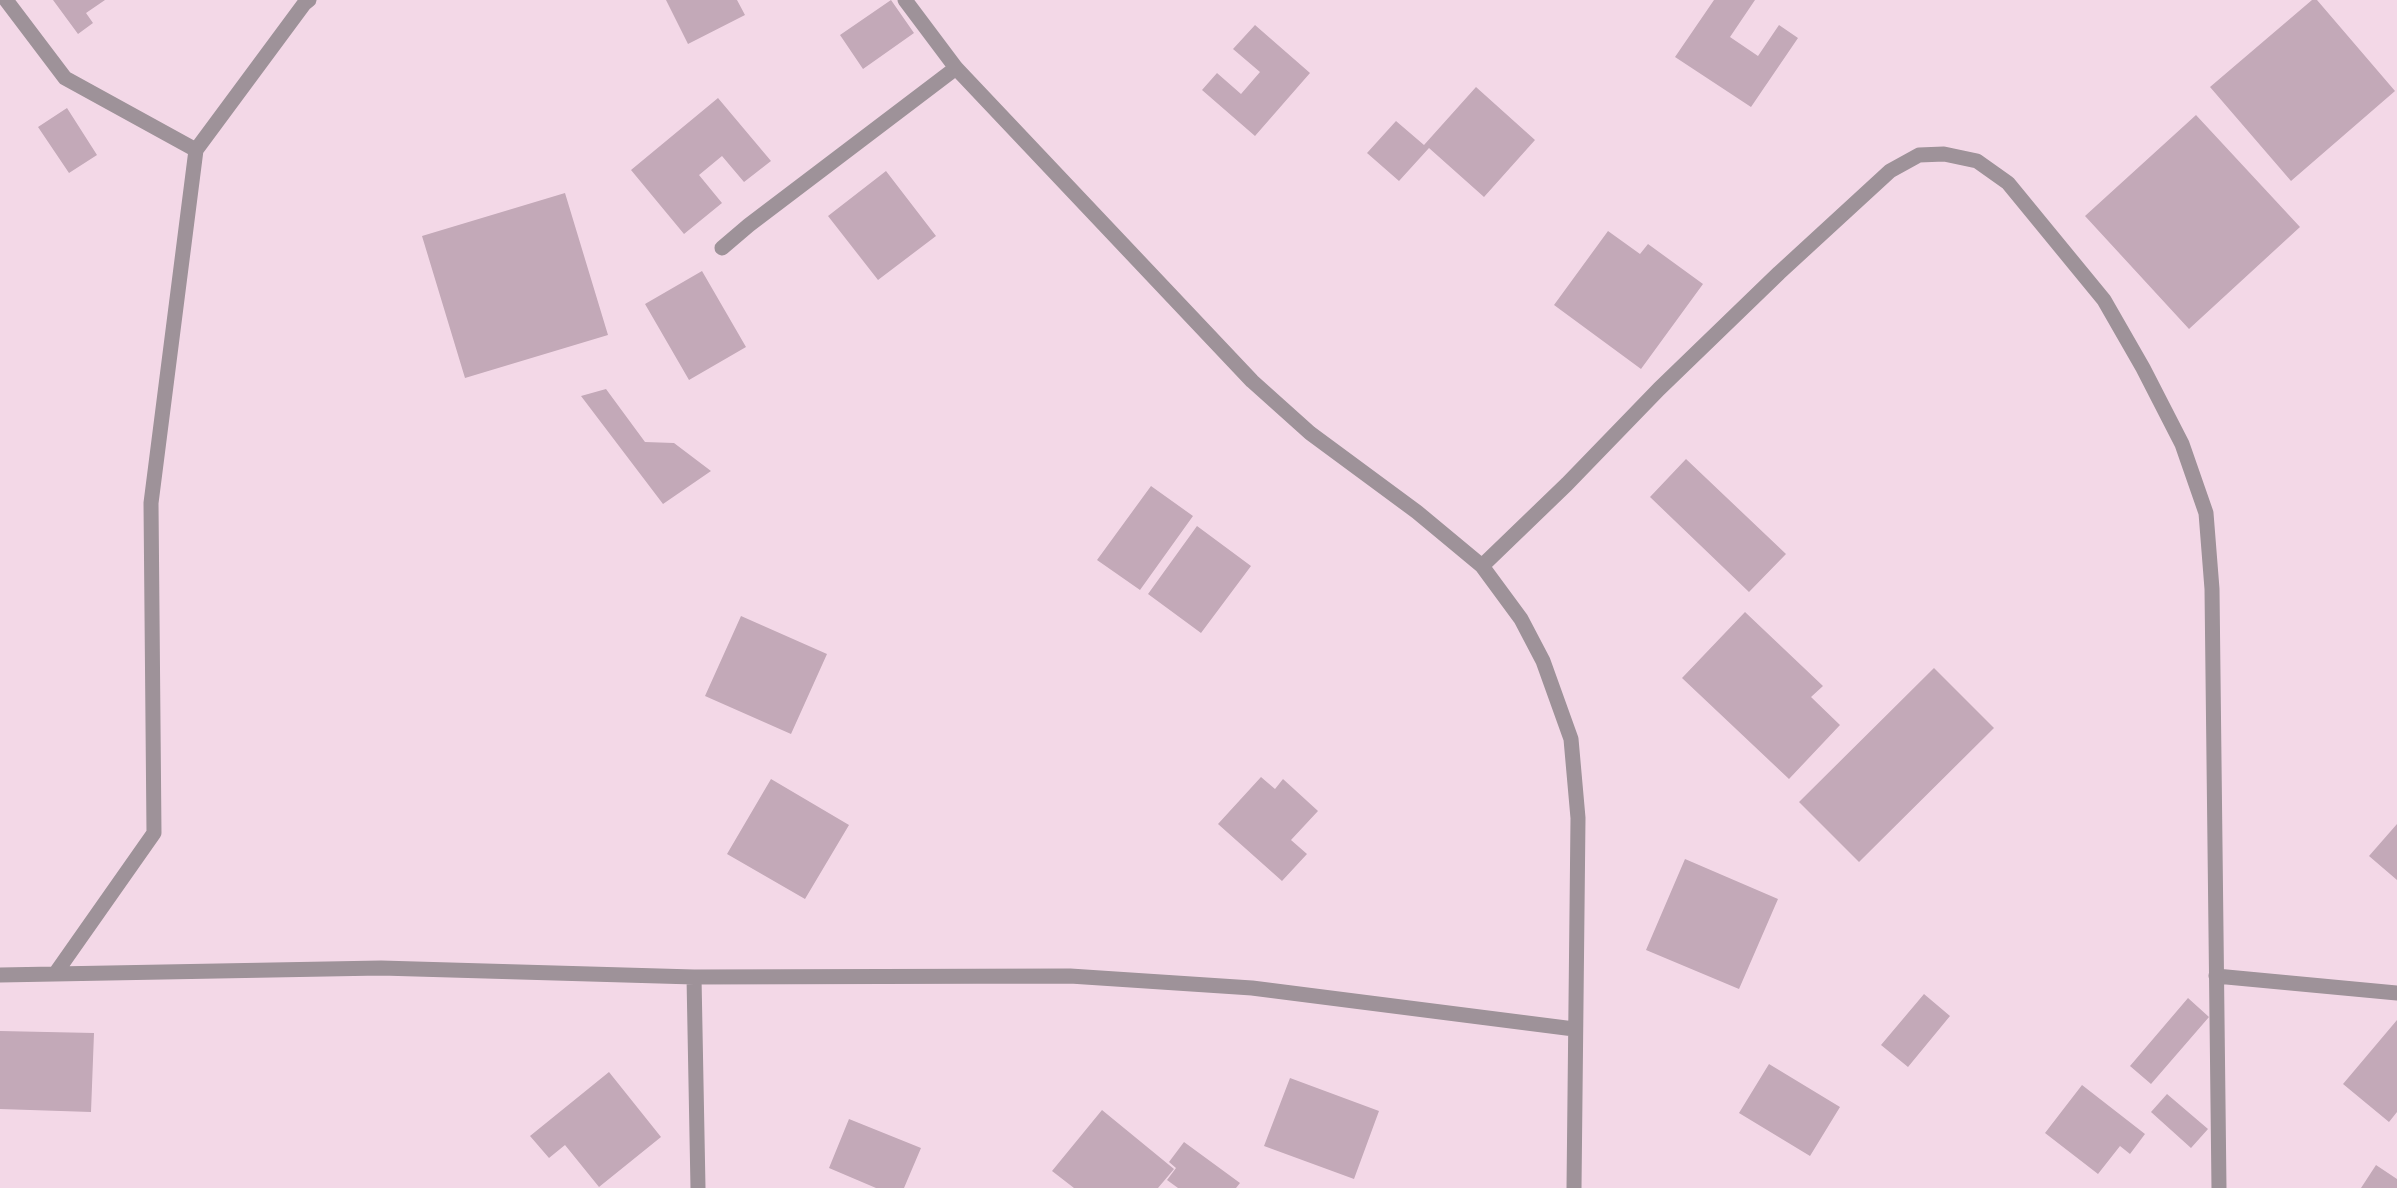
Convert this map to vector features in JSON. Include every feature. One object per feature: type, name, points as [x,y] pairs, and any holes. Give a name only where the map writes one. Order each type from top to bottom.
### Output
[{"type":"street","points":[[6,0],[64,78],[196,150]]},
{"type":"street","points":[[55,974],[154,833],[151,503],[196,150],[309,0]]},
{"type":"street","points":[[905,0],[956,68],[1252,381],[1310,433],[1417,512],[1482,566],[1527,629],[1543,661],[1570,739],[1578,818],[1574,1188]]},
{"type":"street","points":[[722,248],[956,68]]},
{"type":"street","points":[[1482,566],[1710,339],[1890,171],[1919,155],[1944,154],[1977,161],[2008,183],[2104,300],[2143,368],[2182,444],[2206,513],[2212,589],[2219,1188]]},
{"type":"street","points":[[0,975],[381,968],[694,976],[1070,976],[1252,988],[1574,1029]]},
{"type":"street","points":[[694,976],[698,1188]]},
{"type":"street","points":[[2217,976],[2397,993]]},
{"type":"building","points":[[53,0],[105,0],[86,13],[93,23],[78,34]]},
{"type":"building","points":[[666,0],[737,0],[745,15],[688,44]]},
{"type":"building","points":[[891,0],[914,33],[863,69],[840,35]]},
{"type":"building","points":[[1714,0],[1755,0],[1730,37],[1758,56],[1779,25],[1798,38],[1751,107],[1675,57]]},
{"type":"building","points":[[2312,0],[2317,0],[2395,91],[2291,181],[2210,87]]},
{"type":"building","points":[[1255,25],[1310,73],[1255,136],[1202,90],[1217,73],[1241,94],[1260,72],[1233,49]]},
{"type":"building","points":[[1476,87],[1535,140],[1484,197],[1429,148],[1399,181],[1367,153],[1396,121],[1424,145]]},
{"type":"building","points":[[718,98],[771,161],[744,182],[722,156],[699,175],[722,203],[684,234],[631,170]]},
{"type":"building","points":[[67,108],[97,155],[69,173],[38,127]]},
{"type":"building","points":[[2196,115],[2300,227],[2189,329],[2085,216]]},
{"type":"building","points":[[886,171],[936,236],[878,280],[828,216]]},
{"type":"building","points":[[565,193],[608,335],[465,378],[422,236]]},
{"type":"building","points":[[1608,231],[1640,254],[1648,244],[1703,284],[1641,369],[1554,305]]},
{"type":"building","points":[[702,271],[746,347],[689,380],[645,304]]},
{"type":"building","points":[[606,389],[645,442],[674,443],[711,471],[663,504],[581,396]]},
{"type":"building","points":[[1686,459],[1786,554],[1749,592],[1650,497]]},
{"type":"building","points":[[1151,486],[1193,516],[1140,590],[1097,560]]},
{"type":"building","points":[[1197,526],[1251,566],[1201,633],[1148,594]]},
{"type":"building","points":[[1745,612],[1823,686],[1811,697],[1840,725],[1789,779],[1682,678]]},
{"type":"building","points":[[741,616],[827,654],[791,734],[705,696]]},
{"type":"building","points":[[1934,668],[1994,728],[1859,862],[1799,802]]},
{"type":"building","points":[[1261,777],[1275,789],[1283,779],[1318,811],[1291,840],[1307,854],[1282,881],[1218,824]]},
{"type":"building","points":[[771,779],[849,825],[805,899],[727,854]]},
{"type":"building","points":[[2397,824],[2397,880],[2369,856]]},
{"type":"building","points":[[1685,859],[1778,899],[1739,989],[1646,950]]},
{"type":"building","points":[[1924,994],[1950,1016],[1908,1067],[1881,1045]]},
{"type":"building","points":[[2188,998],[2209,1017],[2151,1084],[2130,1066]]},
{"type":"building","points":[[2397,1020],[2397,1112],[2389,1122],[2343,1084]]},
{"type":"building","points":[[0,1031],[94,1033],[91,1112],[0,1109]]},
{"type":"building","points":[[1769,1064],[1840,1107],[1810,1156],[1739,1113]]},
{"type":"building","points":[[609,1072],[661,1137],[599,1187],[565,1145],[549,1158],[530,1136]]},
{"type":"building","points":[[1290,1078],[1379,1111],[1354,1179],[1264,1146]]},
{"type":"building","points":[[2082,1085],[2145,1134],[2130,1154],[2120,1146],[2098,1174],[2045,1133]]},
{"type":"building","points":[[2167,1094],[2208,1129],[2191,1148],[2151,1112]]},
{"type":"building","points":[[1102,1110],[1174,1169],[1158,1188],[1074,1188],[1052,1171]]},
{"type":"building","points":[[849,1119],[921,1148],[904,1188],[876,1188],[829,1168]]},
{"type":"building","points":[[1184,1142],[1240,1183],[1236,1188],[1178,1188],[1167,1180],[1176,1168],[1169,1162]]},
{"type":"building","points":[[2376,1165],[2397,1179],[2397,1188],[2361,1188]]}]
